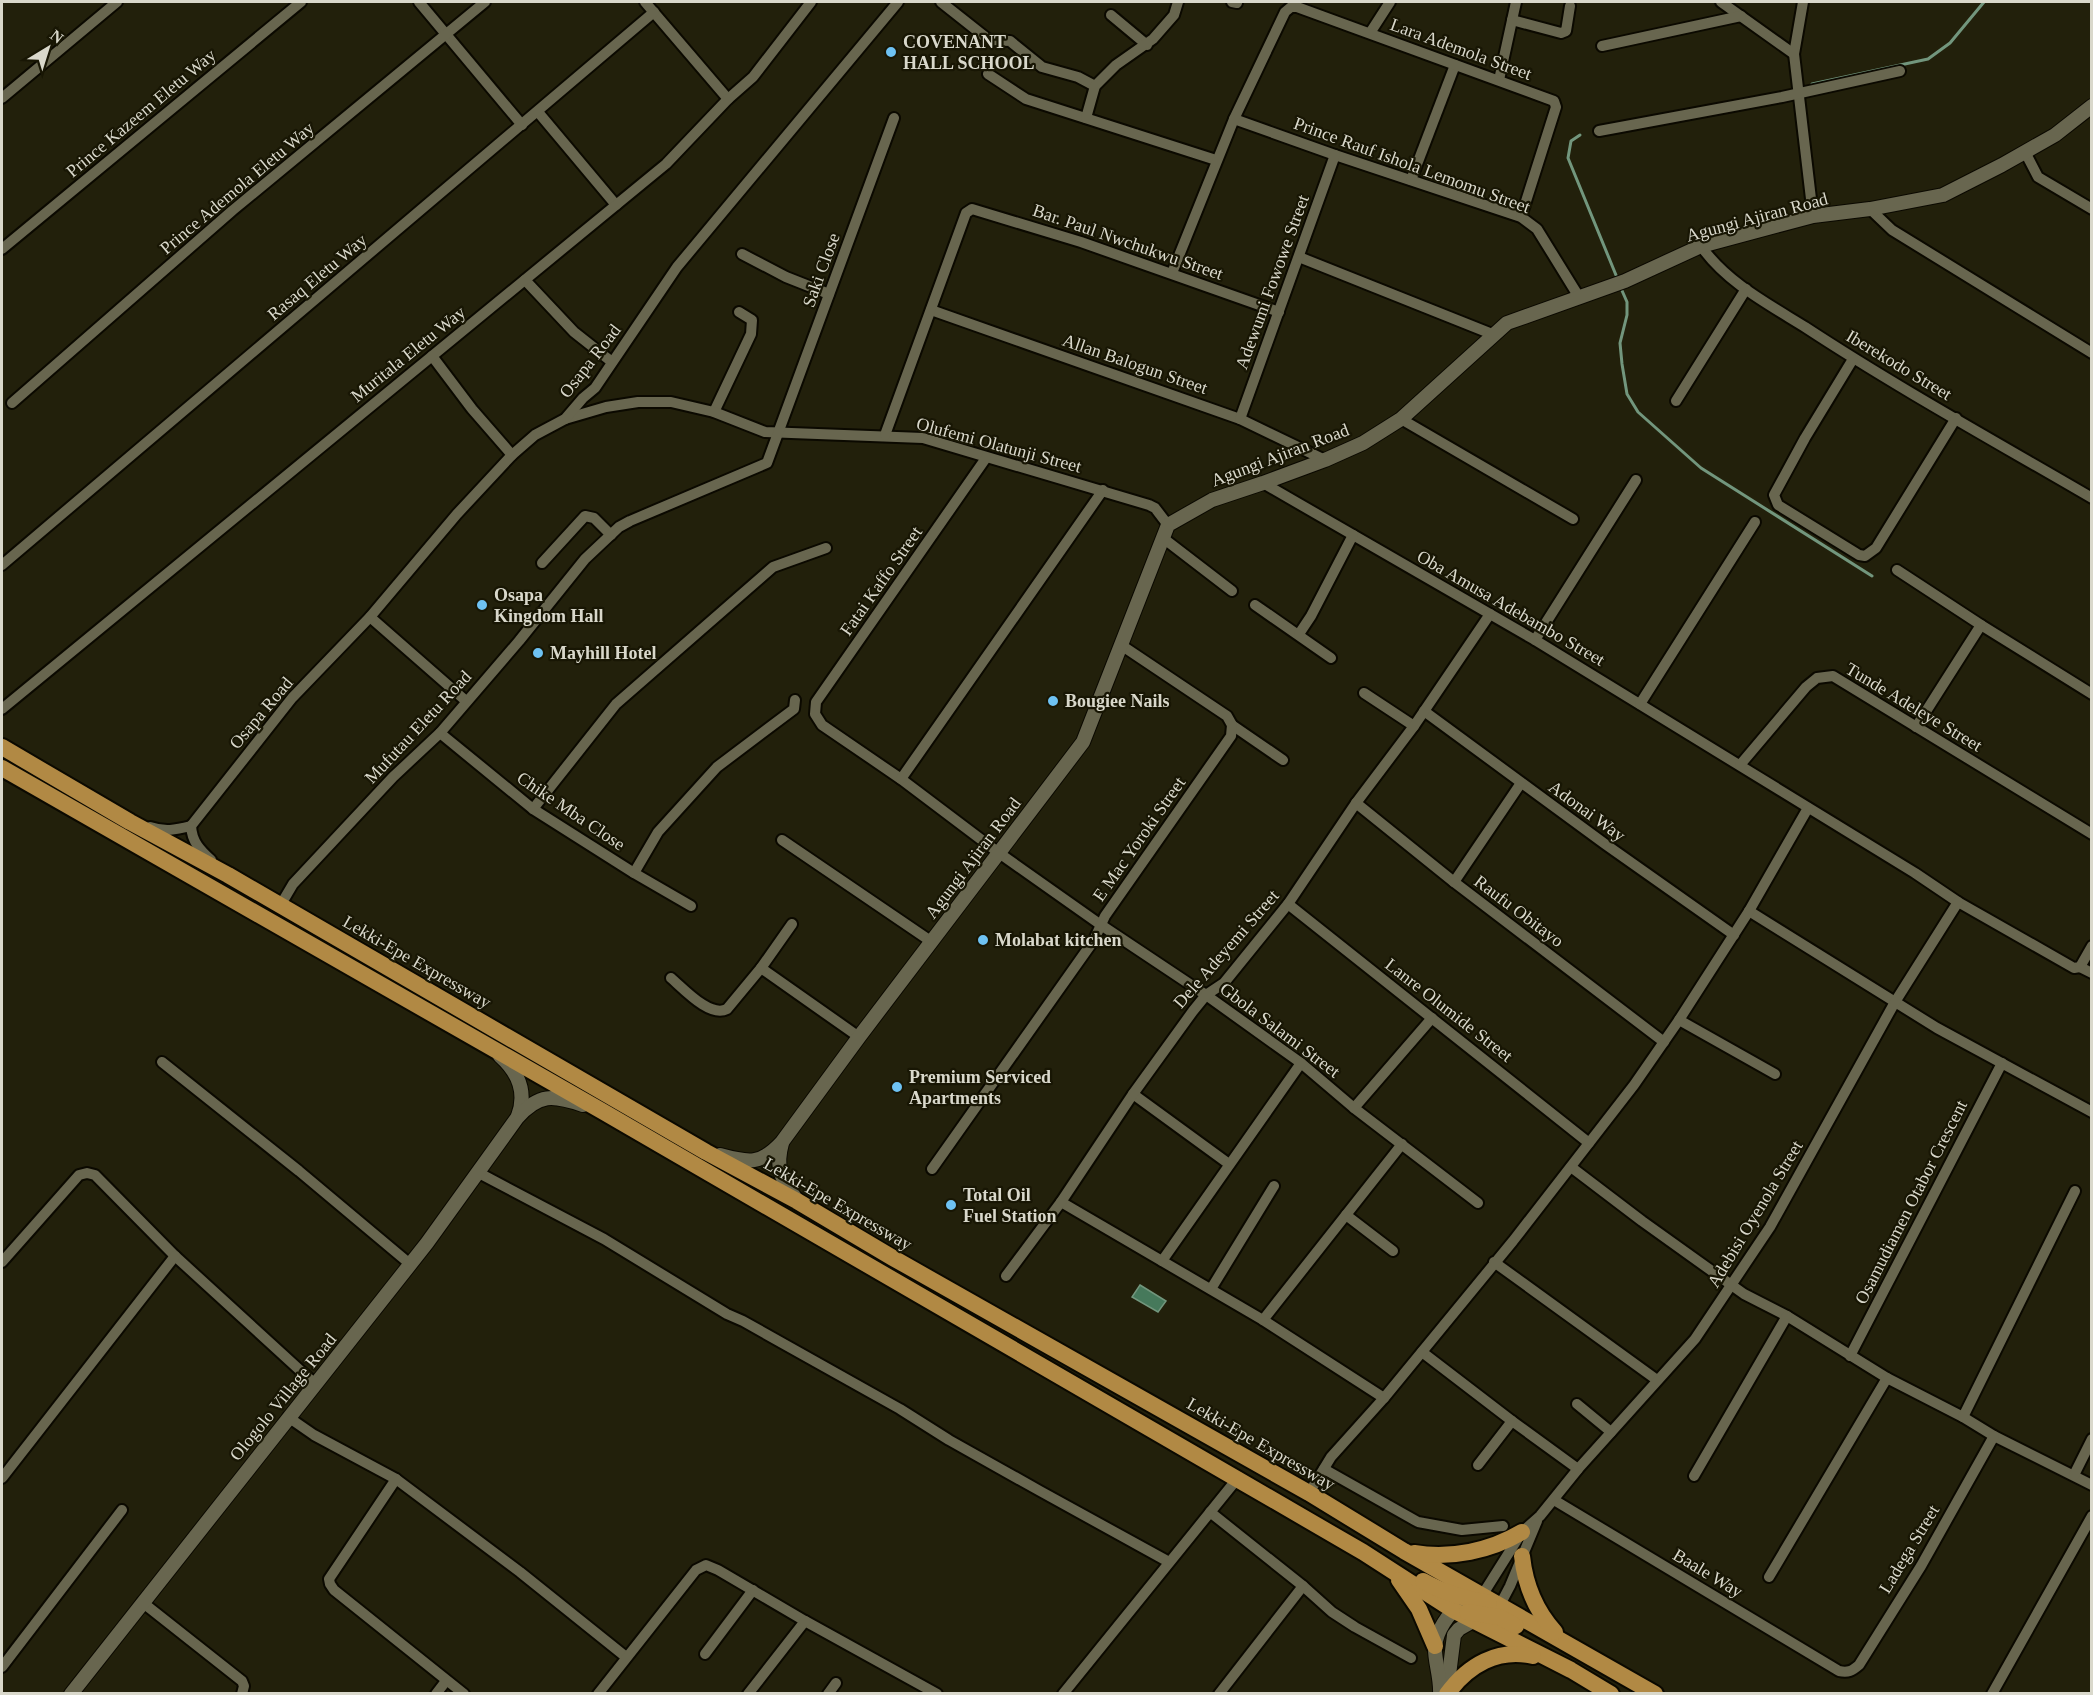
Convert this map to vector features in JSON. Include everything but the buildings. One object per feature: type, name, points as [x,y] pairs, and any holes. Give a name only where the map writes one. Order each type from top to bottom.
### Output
[{"type":"highway","name":"Lekki-Epe Expressway","points":[[2,747],[706,1152],[797,1201],[902,1263],[1309,1492],[1475,1597],[1500,1605],[1655,1694]]},
{"type":"highway","name":"Lekki-Epe Expressway","points":[[2,768],[1363,1552],[1453,1611]]},
{"type":"highway","points":[[1311,1522],[1329,1526],[1432,1586],[1475,1597]]},
{"type":"highway","points":[[1404,1551],[1431,1555],[1455,1554],[1493,1546],[1522,1532]]},
{"type":"highway","points":[[1363,1552],[1394,1575],[1419,1609],[1435,1646]]},
{"type":"highway","points":[[1522,1556],[1534,1602],[1544,1619],[1558,1635],[1577,1649]]},
{"type":"highway","points":[[1453,1611],[1478,1618],[1611,1694]]},
{"type":"highway","points":[[1478,1618],[1500,1617],[1641,1694]]},
{"type":"highway","points":[[1446,1694],[1468,1670],[1506,1654],[1520,1653],[1540,1657],[1571,1670]]},
{"type":"street","points":[[2,98],[117,2]]},
{"type":"street","name":"Prince Kazeem Eletu Way","points":[[2,249],[301,2]]},
{"type":"street","points":[[419,2],[522,125]]},
{"type":"street","name":"Prince Ademola Eletu Way","points":[[12,403],[233,210],[485,2]]},
{"type":"street","points":[[645,2],[728,99]]},
{"type":"street","name":"Muritala Eletu Way","points":[[2,709],[666,164],[728,99],[753,77],[812,2]]},
{"type":"street","name":"Osapa Road","points":[[190,826],[292,698],[370,617],[457,514],[512,455],[535,435],[565,419],[595,388],[677,267],[898,2]]},
{"type":"street","points":[[941,2],[989,40],[1010,41],[1042,67],[1078,77],[1095,86]]},
{"type":"street","points":[[1086,118],[1095,86],[1116,65],[1147,45],[1174,15],[1178,2]]},
{"type":"street","points":[[1370,33],[1390,2]]},
{"type":"street","points":[[1499,80],[1516,2]]},
{"type":"street","points":[[1721,2],[1794,54]]},
{"type":"street","points":[[1803,2],[1794,54],[1812,216]]},
{"type":"street","name":"Lara Ademola Street","points":[[1172,273],[1234,119],[1286,12],[1299,4],[1556,104],[1521,217]]},
{"type":"street","points":[[1512,20],[1561,33],[1566,31],[1570,6]]},
{"type":"street","name":"Rasaq Eletu Way","points":[[2,565],[654,12]]},
{"type":"street","points":[[1111,15],[1147,45]]},
{"type":"street","points":[[1602,46],[1741,16]]},
{"type":"street","points":[[1411,180],[1455,65]]},
{"type":"street","points":[[1599,131],[1799,93],[1900,71]]},
{"type":"street","points":[[988,74],[1026,99],[1216,160]]},
{"type":"street","name":"Agungi Ajiran Road","points":[[782,1143],[1083,742],[1168,525],[1212,500],[1325,460],[1363,443],[1401,419],[1507,322],[1619,283],[1701,246],[1812,216],[1870,209],[1943,195],[2055,135],[2091,106]]},
{"type":"street","points":[[538,112],[616,205]]},
{"type":"street","name":"Saki Close","points":[[777,433],[894,118]]},
{"type":"street","name":"Prince Rauf Ishola Lemomu Street","points":[[1234,119],[1521,217],[1537,229],[1579,297]]},
{"type":"street","points":[[2025,152],[2038,177],[2091,209]]},
{"type":"street","name":"Adewumi Fowowe Street","points":[[1240,419],[1335,155]]},
{"type":"street","name":"Bar. Paul Nwchukwu Street","points":[[931,310],[966,213],[972,209],[1172,273],[1279,312]]},
{"type":"street","points":[[1870,209],[1892,230],[2091,353]]},
{"type":"street","name":"Iberekodo Street","points":[[1701,246],[1713,263],[1746,289],[1853,359],[2091,498]]},
{"type":"street","points":[[742,254],[786,277],[829,294]]},
{"type":"street","points":[[1299,257],[1492,334]]},
{"type":"street","points":[[525,280],[574,332],[612,362]]},
{"type":"street","points":[[1676,401],[1746,289]]},
{"type":"street","points":[[885,435],[931,310]]},
{"type":"street","name":"Allan Balogun Street","points":[[931,310],[1240,419],[1325,460]]},
{"type":"street","points":[[714,412],[752,334],[752,320],[739,312]]},
{"type":"street","points":[[432,356],[472,409],[512,455]]},
{"type":"street","points":[[1853,359],[1793,458],[1774,495],[1778,505],[1859,555],[1865,556],[1876,548],[1956,418]]},
{"type":"street","points":[[595,388],[606,407]]},
{"type":"street","name":"Olufemi Olatunji Street","points":[[565,419],[606,407],[638,402],[671,402],[714,412],[765,432],[923,438],[1103,490],[1155,508],[1168,525]]},
{"type":"street","points":[[1401,419],[1573,519]]},
{"type":"street","name":"Mufutau Eletu Road","points":[[280,906],[293,884],[393,777],[440,733],[585,559],[630,521],[767,463],[777,433]]},
{"type":"street","name":"Fatai Kaffo Street","points":[[822,725],[815,714],[816,702],[986,458]]},
{"type":"street","points":[[1535,640],[1636,480]]},
{"type":"street","name":"Oba Amusa Adebambo Street","points":[[1263,483],[1535,640],[1915,873],[1958,902],[2074,968],[2080,967],[2091,973]]},
{"type":"street","points":[[901,779],[1103,490]]},
{"type":"street","points":[[542,563],[585,516],[594,518],[611,535]]},
{"type":"street","points":[[1640,704],[1755,522]]},
{"type":"street","points":[[1299,634],[1311,616],[1353,535]]},
{"type":"street","points":[[1163,538],[1232,591]]},
{"type":"street","points":[[533,809],[616,704],[772,567],[826,548]]},
{"type":"street","points":[[1897,570],[2091,694]]},
{"type":"street","points":[[1255,606],[1331,658]]},
{"type":"street","name":"Dele Adeyemi Street","points":[[1006,1276],[1061,1202],[1133,1094],[1206,995],[1224,983],[1288,904],[1356,803],[1414,726],[1490,614]]},
{"type":"street","points":[[370,617],[466,701]]},
{"type":"street","points":[[1916,727],[1981,625]]},
{"type":"street","points":[[1121,645],[1227,716],[1232,730],[1283,760]]},
{"type":"street","name":"Tunde Adeleye Street","points":[[1740,765],[1806,687],[1817,678],[1833,676],[2091,834]]},
{"type":"street","points":[[1364,693],[1414,726]]},
{"type":"street","points":[[634,873],[658,832],[717,767],[794,709],[795,700]]},
{"type":"street","name":"Adonai Way","points":[[1424,711],[1734,935]]},
{"type":"street","name":"Gbola Salami Street","points":[[822,725],[901,779],[1101,925],[1206,995],[1301,1063],[1354,1108],[1478,1203]]},
{"type":"street","name":"E Mac Yoroki Street","points":[[932,1169],[1094,940],[1105,916],[1232,730]]},
{"type":"street","name":"Chike Mba Close","points":[[440,733],[533,809],[691,906]]},
{"type":"street","points":[[1454,882],[1521,783]]},
{"type":"street","name":"Raufu Obitayo","points":[[1356,803],[1454,882],[1664,1042]]},
{"type":"street","points":[[1309,1492],[1331,1457],[1422,1352],[1634,1085],[1734,935],[1808,808]]},
{"type":"street","points":[[130,822],[161,831],[190,826],[193,839],[199,849],[228,875]]},
{"type":"street","points":[[782,840],[933,942]]},
{"type":"street","name":"Adebisi Oyenola Street","points":[[1540,1516],[1578,1469],[1695,1339],[1732,1286],[1770,1227],[1895,1002],[1958,902]]},
{"type":"street","name":"Lanre Olumide Street","points":[[1288,904],[1589,1143]]},
{"type":"street","points":[[1749,911],[1937,1028],[2091,1112]]},
{"type":"street","points":[[670,978],[702,1004],[720,1013],[761,968],[792,924]]},
{"type":"street","points":[[2080,967],[2091,946]]},
{"type":"street","points":[[761,968],[860,1037]]},
{"type":"street","points":[[1354,1108],[1432,1018]]},
{"type":"street","points":[[1679,1020],[1775,1074]]},
{"type":"street","points":[[486,1045],[503,1059],[519,1081],[522,1098],[517,1118]]},
{"type":"street","points":[[162,1062],[299,1171],[410,1264]]},
{"type":"street","points":[[1162,1261],[1301,1063]]},
{"type":"street","name":"Osamudiamen Otabor Crescent","points":[[1850,1356],[2002,1063]]},
{"type":"street","points":[[1133,1094],[1229,1164]]},
{"type":"street","points":[[517,1118],[533,1102],[551,1097],[602,1112]]},
{"type":"street","name":"Ologolo Village Road","points":[[71,1694],[410,1264],[479,1173],[517,1118]]},
{"type":"street","points":[[706,1152],[736,1160],[750,1161],[770,1155],[782,1143]]},
{"type":"street","points":[[782,1143],[778,1158],[779,1170],[782,1180],[797,1201]]},
{"type":"street","points":[[1263,1320],[1402,1144]]},
{"type":"street","points":[[1571,1167],[1744,1294],[1787,1316],[1887,1378],[2091,1485]]},
{"type":"street","points":[[2,1262],[79,1175],[87,1173],[95,1176],[175,1256],[315,1384]]},
{"type":"street","points":[[479,1173],[604,1239],[727,1314],[900,1409],[949,1440],[1169,1562]]},
{"type":"street","points":[[1211,1290],[1274,1186]]},
{"type":"street","points":[[1963,1417],[2075,1191]]},
{"type":"street","points":[[1061,1202],[1263,1320],[1384,1398]]},
{"type":"street","points":[[1346,1215],[1393,1251]]},
{"type":"street","points":[[2,1478],[175,1256]]},
{"type":"street","points":[[1494,1262],[1658,1380]]},
{"type":"street","points":[[1694,1476],[1787,1316]]},
{"type":"street","points":[[1422,1352],[1512,1422],[1578,1469]]},
{"type":"street","points":[[1769,1577],[1887,1378]]},
{"type":"street","points":[[1577,1404],[1611,1432]]},
{"type":"street","points":[[288,1417],[314,1435],[396,1479],[520,1572],[626,1657]]},
{"type":"street","points":[[1478,1465],[1512,1422]]},
{"type":"street","name":"Ladega Street","points":[[1846,1672],[1859,1665],[1921,1566],[1994,1436]]},
{"type":"street","points":[[2074,1475],[2091,1439]]},
{"type":"street","points":[[1324,1469],[1418,1522],[1462,1530],[1503,1527]]},
{"type":"street","points":[[396,1479],[329,1579],[330,1584],[334,1590],[464,1694]]},
{"type":"street","points":[[1063,1694],[1237,1479]]},
{"type":"street","name":"Baale Way","points":[[1554,1500],[1839,1671],[1846,1672]]},
{"type":"street","points":[[2,1667],[122,1510]]},
{"type":"street","points":[[1210,1512],[1340,1617],[1411,1658]]},
{"type":"street","points":[[1440,1694],[1441,1680],[1435,1646],[1439,1632],[1453,1611],[1475,1597],[1522,1532],[1540,1516]]},
{"type":"street","points":[[1446,1694],[1454,1635],[1459,1629],[1500,1605],[1540,1516]]},
{"type":"street","points":[[1992,1694],[2091,1516]]},
{"type":"street","points":[[598,1694],[696,1570],[706,1565],[937,1694]]},
{"type":"street","points":[[1219,1694],[1303,1586]]},
{"type":"street","points":[[705,1654],[753,1590]]},
{"type":"street","points":[[142,1602],[242,1681],[244,1686],[242,1694]]},
{"type":"street","points":[[748,1694],[805,1621]]},
{"type":"street","points":[[436,1694],[447,1681]]},
{"type":"street","points":[[828,1694],[836,1683]]},
{"type":"shaded area","points":[[1140,1285],[1166,1301],[1158,1312],[1132,1297]]},
{"type":"waterway","points":[[1812,84],[1928,59],[1950,43],[1984,2]]},
{"type":"waterway","points":[[1580,135],[1571,141],[1568,158],[1618,280]]},
{"type":"waterway","points":[[1620,286],[1627,302],[1627,315],[1620,343],[1622,364],[1627,394],[1638,412],[1701,468],[1872,576]]},
{"type":"place","name":"COVENANT HALL SCHOOL","points":[[891,52]]},
{"type":"place","name":"Osapa Kingdom Hall","points":[[482,605]]},
{"type":"place","name":"Mayhill Hotel","points":[[538,653]]},
{"type":"place","name":"Bougiee Nails","points":[[1053,701]]},
{"type":"place","name":"Molabat kitchen","points":[[983,940]]},
{"type":"place","name":"Premium Serviced Apartments","points":[[897,1087]]},
{"type":"place","name":"Total Oil Fuel Station","points":[[951,1205]]}]
